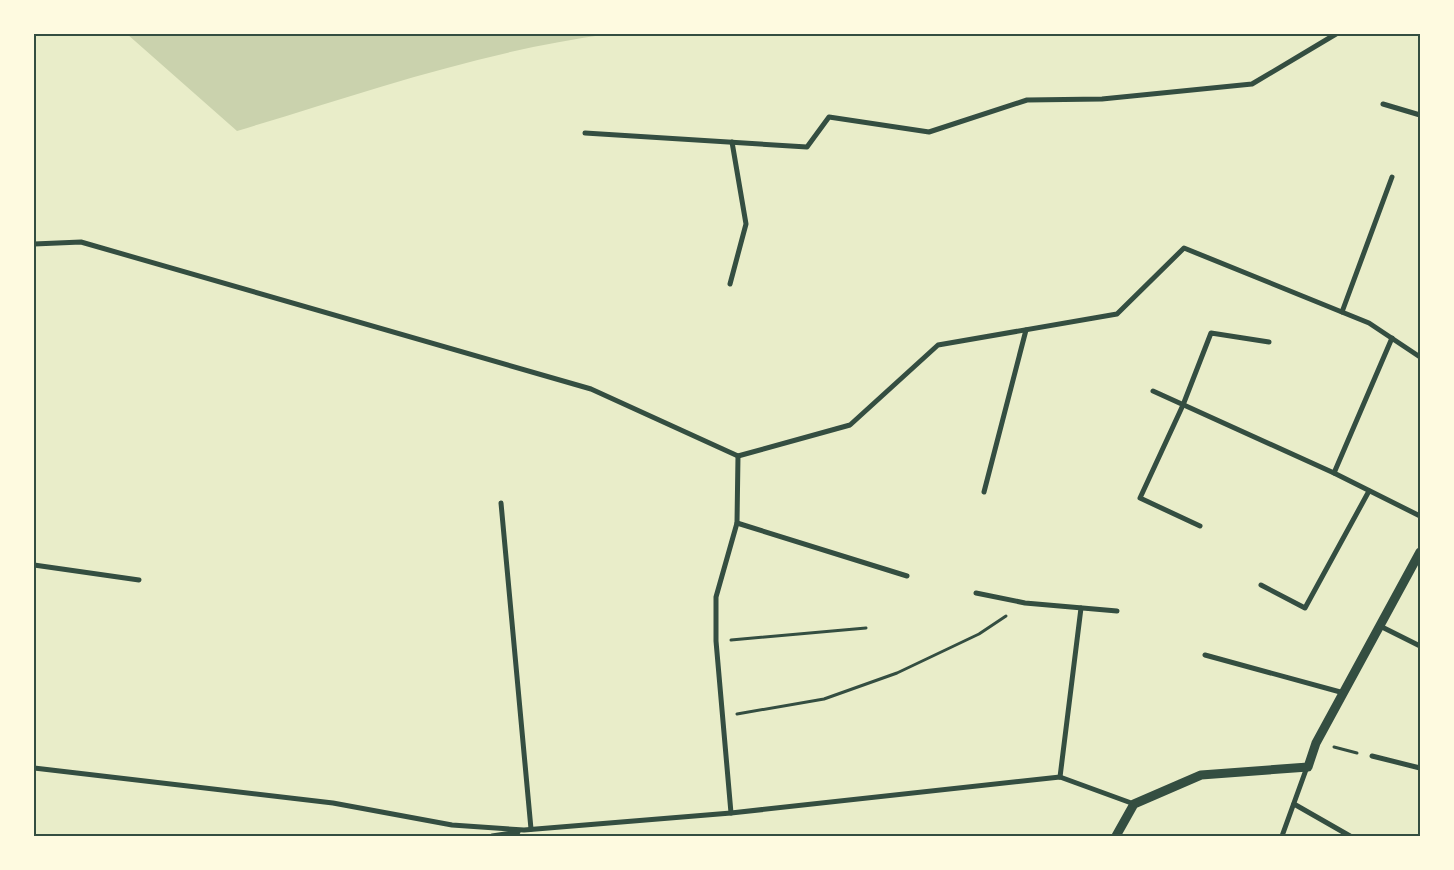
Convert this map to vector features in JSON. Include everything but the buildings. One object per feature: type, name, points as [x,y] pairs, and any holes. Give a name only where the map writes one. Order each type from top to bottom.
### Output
[{"type":"street","points":[[585,134],[807,147],[830,117],[929,132],[1027,100],[1102,98],[1252,84],[1336,34]]},
{"type":"street","points":[[1383,104],[1420,114]]},
{"type":"street","points":[[730,284],[746,224],[732,142]]},
{"type":"street","points":[[1342,312],[1392,176]]},
{"type":"street","points":[[34,244],[81,242],[591,390],[738,456],[850,425],[938,345],[1117,314],[1184,248],[1369,323],[1420,357]]},
{"type":"street","points":[[984,492],[1026,330]]},
{"type":"street","points":[[1200,526],[1140,498],[1183,405],[1211,333],[1269,342]]},
{"type":"street","points":[[1334,473],[1392,338]]},
{"type":"street","points":[[1153,391],[1334,473],[1420,516]]},
{"type":"street","points":[[731,813],[716,642],[716,596],[737,523],[738,456]]},
{"type":"street","points":[[1261,585],[1305,608],[1370,490]]},
{"type":"street","points":[[501,503],[533,829]]},
{"type":"street","points":[[737,523],[907,576]]},
{"type":"street","points":[[1282,836],[1316,743],[1420,552]]},
{"type":"street","points":[[34,565],[138,580]]},
{"type":"street","points":[[976,593],[1024,603],[1116,611]]},
{"type":"street","points":[[1060,777],[1081,608]]},
{"type":"street","points":[[1380,626],[1420,646]]},
{"type":"street","points":[[1205,655],[1344,693]]},
{"type":"street","points":[[1372,756],[1420,768]]},
{"type":"street","points":[[1116,836],[1134,804],[1201,775],[1308,767]]},
{"type":"street","points":[[34,768],[333,803],[452,825],[533,829]]},
{"type":"street","points":[[492,836],[533,829],[731,813],[1060,777],[1134,804]]},
{"type":"street","points":[[1294,804],[1350,836]]},
{"type":"path","points":[[722,717],[824,698],[897,673],[978,634],[1024,603]]},
{"type":"path","points":[[716,642],[866,628]]},
{"type":"path","points":[[1316,743],[1372,756]]},
{"type":"green space","points":[[127,34],[609,34],[514,51],[468,62],[237,131]]}]
